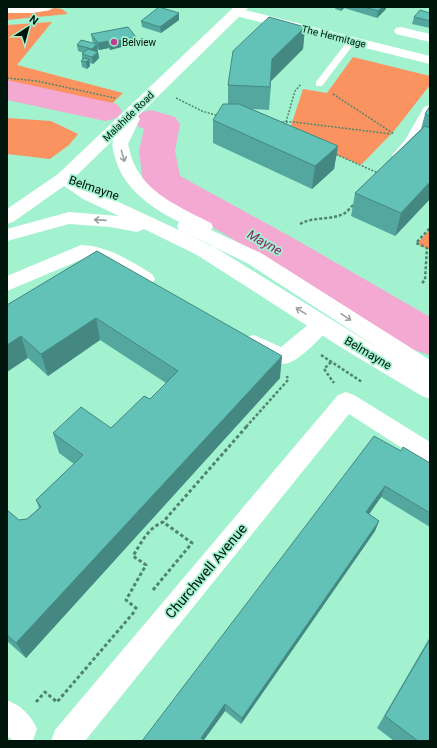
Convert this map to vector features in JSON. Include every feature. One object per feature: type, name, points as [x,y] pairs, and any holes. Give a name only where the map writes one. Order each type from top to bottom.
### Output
[{"type":"street","points":[[7,9],[33,9],[45,7]]},
{"type":"street","name":"The Hermitage","points":[[240,9],[352,41],[430,60]]},
{"type":"street","name":"Malahide Road","points":[[7,218],[64,178],[240,9]]},
{"type":"street","points":[[401,31],[430,38]]},
{"type":"street","points":[[137,107],[120,144],[127,167],[141,189],[165,206],[207,229],[254,258]]},
{"type":"street","points":[[382,174],[430,110]]},
{"type":"street","name":"Belmayne","points":[[64,178],[89,195],[204,250],[430,390]]},
{"type":"street","name":"Belmayne","points":[[64,178],[109,192],[202,233],[254,258],[430,371]]},
{"type":"street","points":[[7,235],[69,218],[110,221],[139,227],[204,250]]},
{"type":"street","points":[[7,284],[81,252],[92,251],[102,253],[162,289]]},
{"type":"street","points":[[237,333],[270,353],[283,356],[293,350],[322,324]]},
{"type":"street","points":[[354,391],[430,454]]},
{"type":"street","name":"Churchwell Avenue","points":[[66,741],[354,391]]},
{"type":"lane","points":[[319,84],[352,41]]},
{"type":"path","points":[[7,78],[36,81],[115,98]]},
{"type":"path","points":[[285,127],[295,91],[301,84],[308,86]]},
{"type":"path","points":[[154,91],[177,98],[202,111],[225,117]]},
{"type":"path","points":[[330,92],[407,140]]},
{"type":"path","points":[[272,122],[286,122],[388,133],[407,140]]},
{"type":"path","points":[[333,153],[382,174]]},
{"type":"path","points":[[300,224],[305,220],[328,218],[345,213],[354,204]]},
{"type":"path","points":[[430,228],[416,244],[430,250]]},
{"type":"path","points":[[422,283],[425,280],[427,248]]},
{"type":"path","points":[[302,342],[354,391]]},
{"type":"path","points":[[137,609],[126,600],[146,565],[134,556],[149,532],[157,523],[163,522],[288,380],[283,356]]},
{"type":"path","points":[[152,591],[192,543],[163,522]]},
{"type":"path","points":[[16,723],[45,692],[56,702],[142,603]]},
{"type":"shaded area","points":[[55,8],[62,9],[68,14],[7,20],[7,12],[45,11]]},
{"type":"shaded area","points":[[52,22],[17,65],[123,93],[100,115],[93,115],[7,97],[7,25]]},
{"type":"shaded area","points":[[353,57],[430,76],[430,85],[394,131],[361,165],[288,135],[303,89],[327,93]]},
{"type":"shaded area","points":[[7,118],[51,121],[78,134],[69,145],[50,159],[7,154]]},
{"type":"shaded area","points":[[430,229],[430,250],[417,244]]},
{"type":"building","points":[[159,7],[179,13],[160,27],[141,21]]},
{"type":"building","points":[[364,7],[383,7],[378,11]]},
{"type":"building","points":[[420,10],[430,13],[430,21],[414,17]]},
{"type":"building","points":[[269,17],[305,27],[272,59],[270,87],[228,85],[233,51]]},
{"type":"building","points":[[128,27],[136,37],[109,43],[108,41],[98,43],[91,34]]},
{"type":"building","points":[[81,40],[97,44],[92,49],[77,45]]},
{"type":"building","points":[[88,49],[98,52],[92,57],[82,54]]},
{"type":"building","points":[[84,58],[89,59],[86,62],[81,61]]},
{"type":"building","points":[[223,104],[239,104],[338,146],[315,166],[213,120]]},
{"type":"building","points":[[430,106],[430,116],[425,114]]},
{"type":"building","points":[[425,126],[430,128],[430,182],[401,213],[355,193]]},
{"type":"building","points":[[97,251],[282,356],[16,643],[7,635],[7,510],[19,520],[27,519],[41,507],[36,500],[83,455],[53,433],[81,407],[111,428],[144,396],[150,399],[178,371],[96,318],[41,354],[21,336],[7,345],[7,305]]},
{"type":"building","points":[[374,436],[401,451],[403,447],[430,463],[430,513],[385,486],[366,512],[379,521],[242,718],[225,704],[201,738],[205,741],[142,741]]},
{"type":"building","points":[[430,639],[430,741],[418,741],[385,716]]},
{"type":"waterway","name":"Mayne","points":[[7,90],[105,111]]},
{"type":"waterway","name":"Mayne","points":[[151,120],[163,124],[157,151],[162,182],[279,248],[430,338]]},
{"type":"place","name":"Belview","points":[[114,42]]}]
